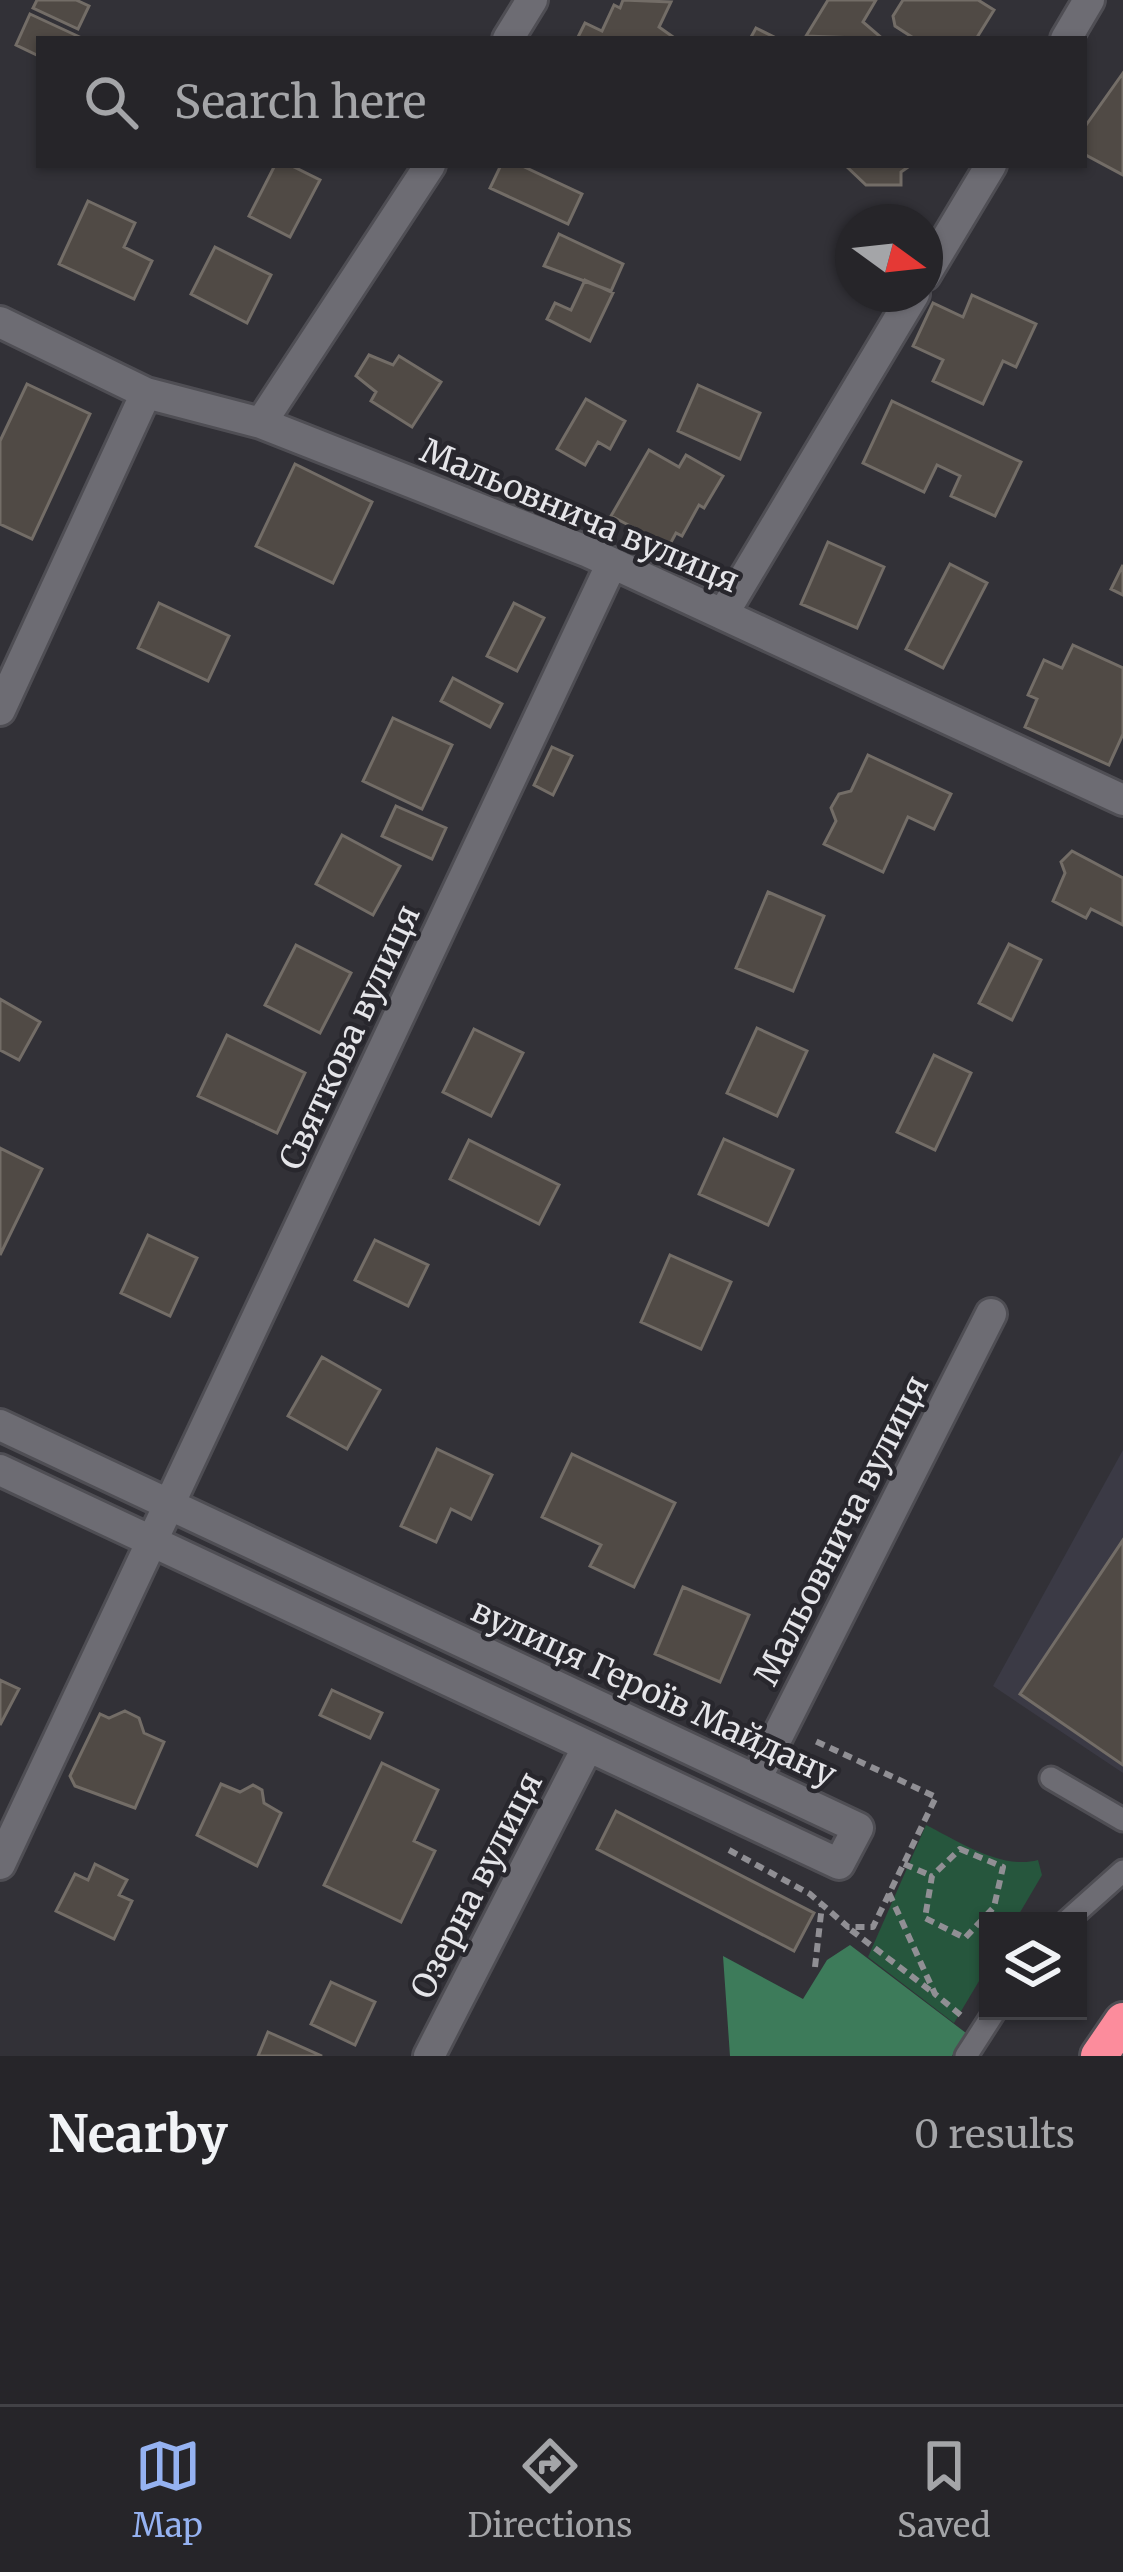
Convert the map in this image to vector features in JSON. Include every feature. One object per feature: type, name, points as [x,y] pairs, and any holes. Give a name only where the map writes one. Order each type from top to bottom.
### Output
[{"type":"highway","points":[[1099,2056],[1123,2020]]},
{"type":"street","points":[[510,36],[532,0]]},
{"type":"street","points":[[1068,36],[1089,0]]},
{"type":"street","points":[[261,423],[428,168]]},
{"type":"street","points":[[943,245],[989,168]]},
{"type":"street","points":[[723,614],[903,312]]},
{"type":"street","name":"Мальовнича вулиця","points":[[0,322],[146,393],[261,423],[613,563],[1123,800]]},
{"type":"street","points":[[0,710],[146,393]]},
{"type":"street","name":"Святкова вулиця","points":[[0,1864],[613,563]]},
{"type":"street","name":"Мальовнича вулиця","points":[[756,1779],[991,1314]]},
{"type":"street","name":"вулиця Героїв Майдану","points":[[0,1425],[858,1828],[839,1864],[0,1470]]},
{"type":"street","name":"Озерна вулиця","points":[[429,2056],[588,1746]]},
{"type":"lane","points":[[1051,1778],[1123,1820]]},
{"type":"lane","points":[[1077,1912],[1123,1871]]},
{"type":"lane","points":[[966,2056],[988,2020]]},
{"type":"path","points":[[960,1849],[1003,1868],[994,1907],[965,1938],[925,1918],[932,1876],[960,1849]]},
{"type":"path","points":[[904,1864],[932,1876]]},
{"type":"path","points":[[890,1893],[935,1994]]},
{"type":"path","points":[[815,1967],[822,1904]]},
{"type":"path","points":[[848,1927],[951,2008]]},
{"type":"shaded area","points":[[1123,1450],[1123,1773],[993,1686]]},
{"type":"green space","points":[[926,1825],[995,1858],[1038,1860],[1042,1875],[1020,1912],[979,1912],[979,1981],[954,2023],[868,1957]]},
{"type":"green space","points":[[850,1945],[966,2033],[952,2056],[730,2056],[723,1956],[803,1999],[827,1960]]},
{"type":"building","points":[[37,0],[76,0],[89,6],[78,29],[33,8]]},
{"type":"building","points":[[623,0],[671,2],[659,27],[672,36],[578,36],[585,23],[602,31],[614,5],[620,8]]},
{"type":"building","points":[[828,0],[876,0],[863,22],[879,36],[806,36]]},
{"type":"building","points":[[903,0],[978,0],[994,10],[978,36],[910,36],[895,26],[893,16]]},
{"type":"building","points":[[30,14],[78,36],[36,36],[36,55],[16,45]]},
{"type":"building","points":[[1123,73],[1123,175],[1087,156],[1087,124]]},
{"type":"building","points":[[273,168],[296,168],[320,180],[290,237],[249,216]]},
{"type":"building","points":[[500,168],[526,168],[582,194],[568,224],[490,188]]},
{"type":"building","points":[[848,168],[907,168],[901,172],[901,185],[866,185]]},
{"type":"building","points":[[88,201],[135,223],[124,247],[152,261],[134,299],[59,264]]},
{"type":"building","points":[[559,234],[623,264],[611,291],[544,266]]},
{"type":"building","points":[[215,247],[271,275],[247,323],[191,294]]},
{"type":"building","points":[[585,280],[613,293],[590,341],[547,319],[555,303],[571,310]]},
{"type":"building","points":[[972,295],[1036,324],[1016,367],[1003,361],[983,404],[933,381],[943,360],[913,346],[929,312],[943,312],[943,308],[963,317]]},
{"type":"building","points":[[369,355],[393,365],[399,356],[441,382],[412,427],[371,401],[376,392],[356,376]]},
{"type":"building","points":[[27,384],[90,414],[32,539],[0,524],[0,441]]},
{"type":"building","points":[[698,385],[760,413],[740,459],[678,431]]},
{"type":"building","points":[[586,399],[625,421],[610,449],[598,442],[585,465],[557,449]]},
{"type":"building","points":[[892,401],[1021,462],[995,516],[951,496],[960,476],[937,465],[924,492],[863,463]]},
{"type":"building","points":[[649,450],[679,467],[686,455],[723,476],[704,508],[699,505],[682,536],[676,533],[669,546],[611,516]]},
{"type":"building","points":[[295,464],[372,502],[333,583],[256,546]]},
{"type":"building","points":[[828,542],[884,567],[857,628],[801,604]]},
{"type":"building","points":[[950,564],[987,583],[943,668],[906,649]]},
{"type":"building","points":[[1123,565],[1123,595],[1111,589]]},
{"type":"building","points":[[159,603],[229,636],[208,681],[138,648]]},
{"type":"building","points":[[514,603],[544,618],[517,671],[487,656]]},
{"type":"building","points":[[1073,645],[1123,668],[1123,734],[1109,765],[1025,727],[1037,699],[1028,695],[1044,660],[1062,668]]},
{"type":"building","points":[[453,678],[502,704],[490,727],[441,701]]},
{"type":"building","points":[[393,718],[452,745],[422,809],[363,781]]},
{"type":"building","points":[[552,747],[572,756],[553,795],[534,785]]},
{"type":"building","points":[[868,755],[951,794],[934,829],[908,817],[883,872],[824,844],[836,821],[831,808],[839,794],[851,791]]},
{"type":"building","points":[[396,806],[446,828],[432,859],[382,836]]},
{"type":"building","points":[[342,835],[400,866],[373,915],[316,884]]},
{"type":"building","points":[[1072,851],[1123,878],[1123,925],[1091,909],[1086,918],[1053,901],[1065,873],[1061,862]]},
{"type":"building","points":[[768,892],[824,916],[793,991],[736,968]]},
{"type":"building","points":[[1009,944],[1041,960],[1012,1020],[979,1003]]},
{"type":"building","points":[[296,945],[351,973],[320,1033],[265,1005]]},
{"type":"building","points":[[0,999],[40,1022],[19,1060],[0,1050]]},
{"type":"building","points":[[757,1028],[807,1051],[777,1116],[727,1093]]},
{"type":"building","points":[[474,1029],[523,1053],[491,1116],[443,1092]]},
{"type":"building","points":[[227,1035],[305,1073],[277,1133],[198,1096]]},
{"type":"building","points":[[934,1055],[971,1073],[935,1150],[897,1132]]},
{"type":"building","points":[[724,1139],[793,1170],[768,1225],[699,1194]]},
{"type":"building","points":[[469,1140],[559,1185],[539,1224],[450,1179]]},
{"type":"building","points":[[0,1148],[42,1169],[0,1255]]},
{"type":"building","points":[[148,1235],[197,1258],[170,1316],[121,1293]]},
{"type":"building","points":[[375,1240],[428,1265],[408,1306],[355,1280]]},
{"type":"building","points":[[670,1255],[731,1282],[701,1349],[641,1322]]},
{"type":"building","points":[[322,1357],[380,1390],[347,1449],[288,1416]]},
{"type":"building","points":[[437,1449],[492,1475],[471,1519],[451,1509],[436,1542],[401,1526]]},
{"type":"building","points":[[572,1454],[675,1503],[634,1587],[590,1566],[601,1545],[542,1517]]},
{"type":"building","points":[[1123,1540],[1123,1765],[1020,1694]]},
{"type":"building","points":[[683,1587],[749,1615],[720,1682],[655,1654]]},
{"type":"building","points":[[0,1680],[19,1689],[0,1725]]},
{"type":"building","points":[[332,1690],[382,1713],[370,1738],[320,1715]]},
{"type":"building","points":[[125,1711],[139,1718],[144,1733],[164,1742],[135,1808],[75,1786],[70,1776],[100,1714],[109,1718]]},
{"type":"building","points":[[382,1763],[438,1790],[414,1841],[435,1851],[401,1922],[324,1885]]},
{"type":"building","points":[[221,1784],[240,1792],[253,1785],[262,1790],[264,1803],[281,1813],[257,1866],[197,1835]]},
{"type":"building","points":[[616,1811],[814,1913],[794,1951],[597,1849]]},
{"type":"building","points":[[95,1864],[127,1880],[119,1895],[132,1901],[114,1939],[56,1911],[75,1874],[88,1880]]},
{"type":"building","points":[[331,1982],[375,2002],[355,2045],[311,2024]]},
{"type":"building","points":[[268,2032],[322,2056],[258,2056]]}]
